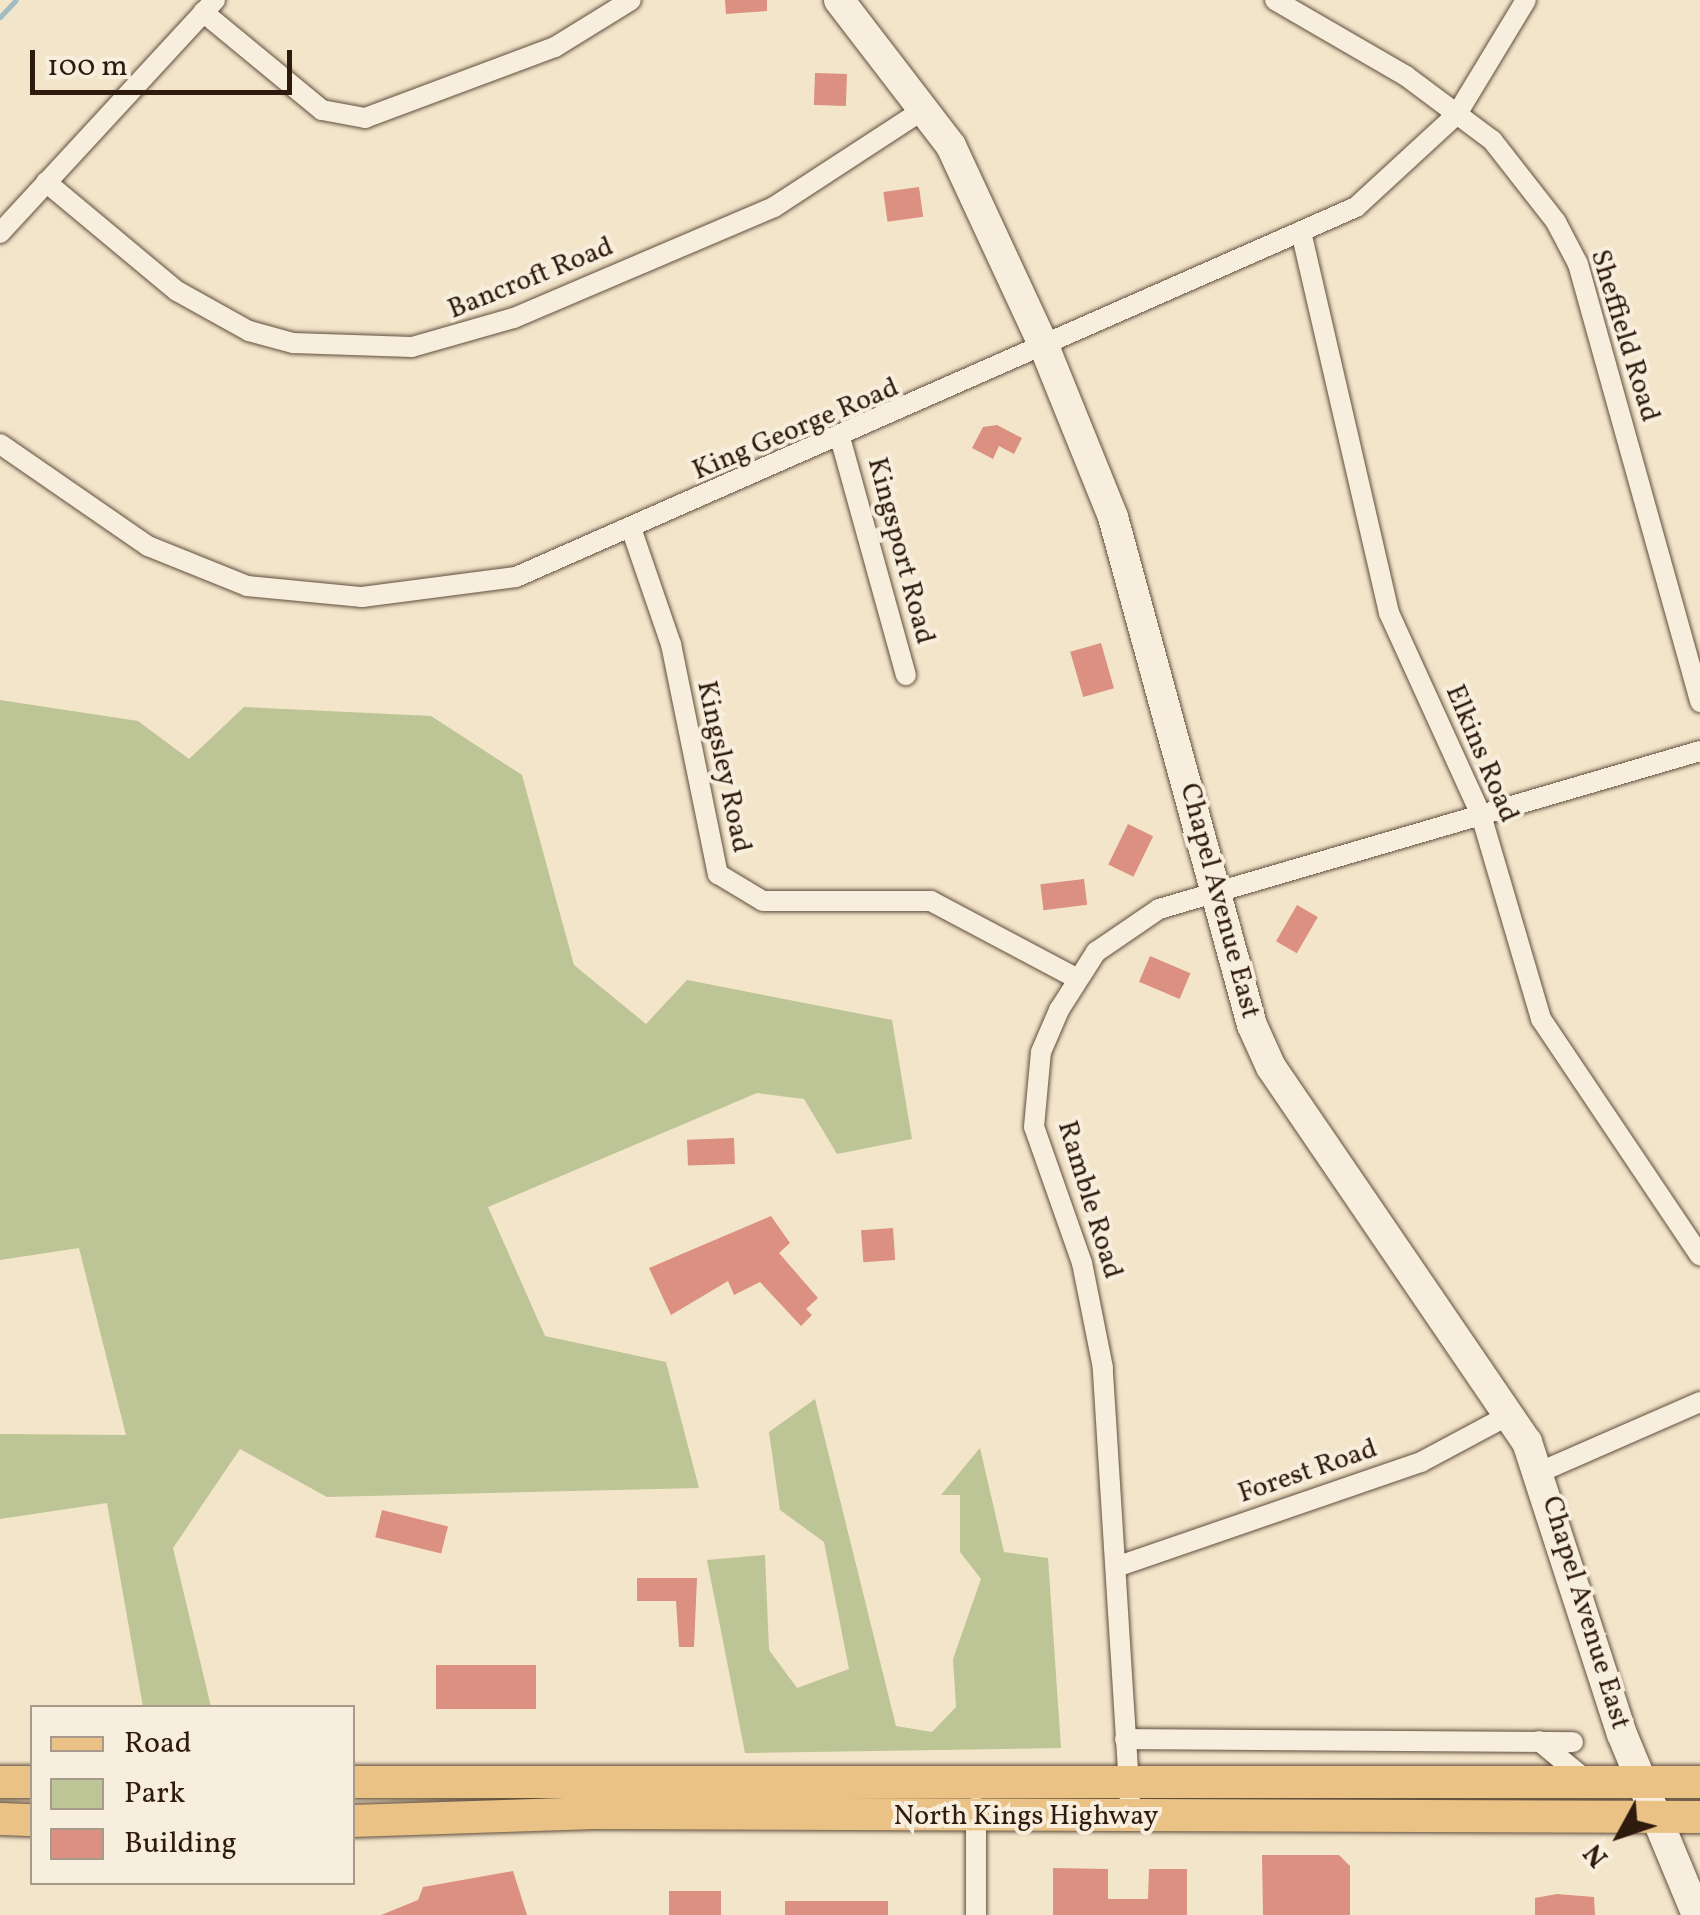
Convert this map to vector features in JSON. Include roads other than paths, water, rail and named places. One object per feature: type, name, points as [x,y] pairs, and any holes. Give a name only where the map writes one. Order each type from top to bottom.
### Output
[{"type":"main road","points":[[0,1782],[30,1782]]},
{"type":"main road","name":"North Kings Highway","points":[[355,1782],[1700,1782]]},
{"type":"main road","name":"North Kings Highway","points":[[355,1821],[1700,1817]]},
{"type":"main road","points":[[0,1819],[30,1820]]},
{"type":"street","points":[[0,233],[209,6],[322,110],[366,118],[537,55],[631,0]]},
{"type":"street","name":"Chapel Avenue East","points":[[840,0],[926,108],[1046,352],[1113,517],[1215,886],[1271,1067],[1511,1414],[1540,1472],[1640,1782],[1697,1915]]},
{"type":"street","name":"Sheffield Road","points":[[1275,0],[1457,114],[1530,179],[1578,264],[1700,702]]},
{"type":"street","name":"King George Road","points":[[0,444],[148,546],[195,570],[294,595],[464,588],[632,531],[1046,352],[1302,236],[1385,185],[1457,114],[1526,0]]},
{"type":"street","name":"Bancroft Road","points":[[46,182],[204,310],[293,343],[412,347],[483,330],[774,207],[926,108]]},
{"type":"street","name":"Elkins Road","points":[[1302,236],[1389,613],[1481,815],[1541,1019],[1700,1256]]},
{"type":"street","name":"Kingsport Road","points":[[841,441],[906,675]]},
{"type":"street","name":"Kingsley Road","points":[[632,531],[671,644],[718,874],[762,901],[931,901],[1076,978]]},
{"type":"street","name":"Ramble Road","points":[[1132,1818],[1126,1783],[1116,1567],[1095,1318],[1034,1127],[1041,1052],[1076,978],[1119,934],[1215,886],[1700,751]]},
{"type":"street","points":[[1540,1472],[1700,1402]]},
{"type":"street","name":"Forest Road","points":[[1116,1567],[1422,1462],[1511,1414]]},
{"type":"street","points":[[1125,1739],[1574,1742]]},
{"type":"street","points":[[1539,1741],[1591,1782]]},
{"type":"street","points":[[976,1783],[976,1915]]},
{"type":"waterway","points":[[0,17],[16,0]]}]
